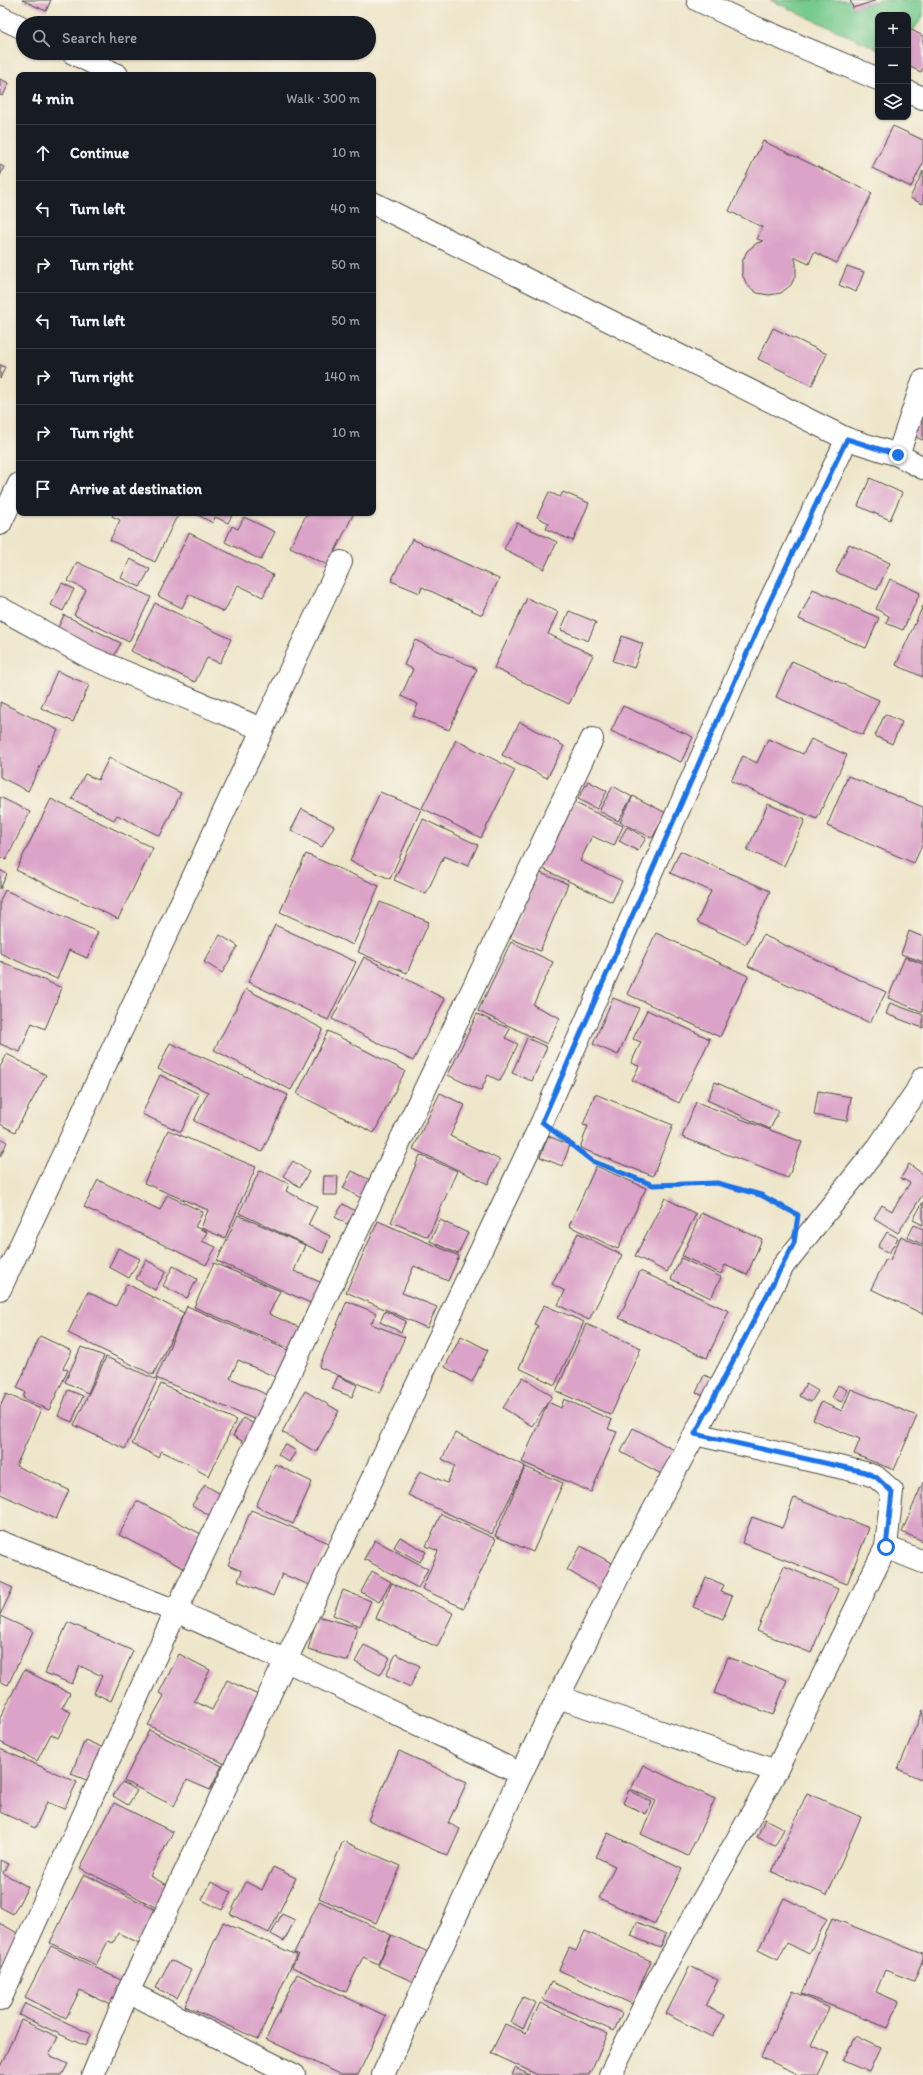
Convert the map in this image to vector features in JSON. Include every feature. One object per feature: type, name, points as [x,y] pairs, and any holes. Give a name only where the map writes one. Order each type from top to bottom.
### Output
[{"type":"street","points":[[698,0],[752,26],[875,78]]},
{"type":"street","points":[[0,17],[16,25]]},
{"type":"street","points":[[87,60],[111,72]]},
{"type":"street","points":[[911,93],[923,98]]},
{"type":"street","points":[[376,204],[847,439],[898,455],[923,468]]},
{"type":"street","points":[[898,455],[923,381]]},
{"type":"street","points":[[93,2075],[128,1992],[542,1122],[768,605],[847,439]]},
{"type":"street","points":[[0,524],[16,490]]},
{"type":"street","points":[[0,1289],[341,562]]},
{"type":"street","points":[[0,608],[91,658],[262,729]]},
{"type":"street","points":[[0,2000],[176,1611],[592,739]]},
{"type":"street","points":[[383,2075],[521,1774],[558,1697],[627,1559],[695,1434],[783,1266],[879,1146],[916,1092],[923,1078]]},
{"type":"street","points":[[610,2075],[652,1990],[776,1771],[886,1547],[892,1492],[876,1477],[865,1472],[695,1434]]},
{"type":"street","points":[[0,1542],[176,1611],[287,1660],[521,1774]]},
{"type":"street","points":[[886,1547],[923,1562]]},
{"type":"street","points":[[558,1697],[776,1771]]},
{"type":"street","points":[[128,1992],[294,2075]]},
{"type":"path","points":[[542,1122],[592,1161],[653,1185],[717,1183],[761,1195],[792,1212]]},
{"type":"green space","points":[[770,0],[850,0],[853,8],[878,0],[923,0],[923,16],[913,31],[911,30],[911,12],[875,12],[875,48]]},
{"type":"building","points":[[22,0],[51,0],[46,11]]},
{"type":"building","points":[[850,0],[877,0],[853,8]]},
{"type":"building","points":[[911,30],[923,36],[923,68],[921,72],[911,67]]},
{"type":"building","points":[[0,79],[9,83],[3,96],[0,95]]},
{"type":"building","points":[[893,126],[923,140],[923,163],[911,187],[872,168]]},
{"type":"building","points":[[763,141],[872,193],[837,263],[814,252],[809,264],[794,257],[796,262],[796,274],[791,285],[781,293],[769,295],[757,293],[747,285],[742,274],[742,262],[747,251],[757,243],[763,241],[757,239],[762,227],[729,211]]},
{"type":"building","points":[[0,165],[4,167],[0,176]]},
{"type":"building","points":[[923,171],[923,204],[910,198]]},
{"type":"building","points":[[847,266],[864,272],[856,292],[839,285]]},
{"type":"building","points":[[773,328],[827,354],[812,385],[758,359]]},
{"type":"building","points":[[0,365],[5,367],[0,379]]},
{"type":"building","points":[[923,405],[923,440],[910,435]]},
{"type":"building","points":[[870,478],[902,493],[890,520],[858,506]]},
{"type":"building","points":[[549,492],[560,497],[563,492],[589,503],[573,541],[546,529],[549,523],[537,517]]},
{"type":"building","points":[[112,516],[178,516],[175,520],[155,562],[110,540],[120,520]]},
{"type":"building","points":[[200,516],[232,516],[228,523],[215,517],[213,523]]},
{"type":"building","points":[[306,516],[352,516],[328,565],[290,547]]},
{"type":"building","points":[[244,517],[275,532],[261,560],[225,542],[232,526],[238,529]]},
{"type":"building","points":[[517,523],[557,542],[544,569],[504,549]]},
{"type":"building","points":[[189,533],[273,575],[263,597],[238,585],[224,612],[189,594],[182,608],[158,596]]},
{"type":"building","points":[[412,539],[499,579],[482,615],[422,587],[420,593],[391,581]]},
{"type":"building","points":[[849,544],[890,563],[877,590],[836,572]]},
{"type":"building","points":[[130,559],[150,569],[140,587],[121,578]]},
{"type":"building","points":[[77,562],[151,597],[129,642],[74,615],[86,590],[68,581]]},
{"type":"building","points":[[890,579],[920,593],[903,630],[886,623],[889,616],[876,609]]},
{"type":"building","points":[[62,583],[74,589],[63,611],[51,605]]},
{"type":"building","points":[[813,589],[879,618],[866,648],[799,619]]},
{"type":"building","points":[[527,598],[558,612],[548,634],[593,655],[569,704],[494,668]]},
{"type":"building","points":[[155,603],[231,639],[220,663],[207,658],[195,682],[131,651]]},
{"type":"building","points":[[923,606],[923,677],[896,665]]},
{"type":"building","points":[[569,611],[596,622],[588,641],[561,630]]},
{"type":"building","points":[[64,615],[121,643],[111,662],[55,634]]},
{"type":"building","points":[[622,636],[643,644],[634,668],[613,661]]},
{"type":"building","points":[[415,640],[477,669],[449,730],[413,716],[418,704],[401,696],[413,669],[404,665]]},
{"type":"building","points":[[792,661],[879,700],[863,735],[776,697]]},
{"type":"building","points":[[57,671],[89,685],[73,722],[41,708]]},
{"type":"building","points":[[0,702],[58,730],[28,791],[0,777]]},
{"type":"building","points":[[623,706],[693,737],[681,762],[611,731]]},
{"type":"building","points":[[885,714],[902,722],[892,744],[875,736]]},
{"type":"building","points":[[520,722],[564,746],[547,778],[502,755]]},
{"type":"building","points":[[768,739],[803,754],[811,739],[847,755],[817,819],[731,781],[743,756],[757,763]]},
{"type":"building","points":[[456,740],[515,770],[481,838],[422,808]]},
{"type":"building","points":[[109,758],[181,793],[160,836],[117,815],[114,820],[72,799],[85,774],[98,780]]},
{"type":"building","points":[[848,776],[923,807],[923,843],[914,863],[827,826]]},
{"type":"building","points":[[588,781],[607,791],[597,809],[578,799]]},
{"type":"building","points":[[613,786],[632,797],[618,821],[599,811]]},
{"type":"building","points":[[380,792],[421,809],[390,879],[350,861]]},
{"type":"building","points":[[633,796],[666,813],[652,838],[620,822]]},
{"type":"building","points":[[0,797],[30,812],[6,860],[0,857]]},
{"type":"building","points":[[51,799],[153,848],[118,919],[16,870]]},
{"type":"building","points":[[569,800],[623,826],[614,846],[592,836],[580,861],[622,881],[612,902],[537,866]]},
{"type":"building","points":[[768,804],[805,820],[784,866],[747,850]]},
{"type":"building","points":[[302,809],[334,826],[322,847],[291,830]]},
{"type":"building","points":[[423,819],[478,845],[468,866],[444,856],[426,894],[394,880]]},
{"type":"building","points":[[627,827],[646,838],[638,851],[619,841]]},
{"type":"building","points":[[680,851],[770,891],[746,944],[697,922],[711,891],[670,873]]},
{"type":"building","points":[[306,854],[379,886],[353,945],[280,912]]},
{"type":"building","points":[[0,870],[7,874],[0,889]]},
{"type":"building","points":[[538,872],[568,884],[540,951],[510,938]]},
{"type":"building","points":[[5,890],[98,932],[87,958],[69,950],[57,979],[0,953],[0,901]]},
{"type":"building","points":[[380,902],[429,922],[407,973],[358,952]]},
{"type":"building","points":[[275,925],[356,962],[328,1020],[248,982]]},
{"type":"building","points":[[909,931],[923,937],[923,962],[901,954]]},
{"type":"building","points":[[656,933],[748,976],[720,1037],[627,994]]},
{"type":"building","points":[[220,935],[238,946],[222,973],[204,962]]},
{"type":"building","points":[[763,935],[886,992],[870,1023],[748,966]]},
{"type":"building","points":[[511,942],[553,962],[533,1005],[560,1018],[547,1044],[478,1011]]},
{"type":"building","points":[[364,957],[445,999],[413,1061],[332,1019]]},
{"type":"building","points":[[905,957],[923,964],[923,1012],[888,998]]},
{"type":"building","points":[[0,961],[62,988],[45,1029],[32,1023],[20,1052],[0,1044]]},
{"type":"building","points":[[246,989],[323,1029],[291,1090],[214,1050]]},
{"type":"building","points":[[613,998],[639,1008],[618,1055],[593,1044]]},
{"type":"building","points":[[890,1003],[923,1015],[923,1028],[886,1014]]},
{"type":"building","points":[[647,1010],[710,1039],[679,1103],[632,1080],[639,1066],[631,1063],[641,1042],[633,1039]]},
{"type":"building","points":[[477,1014],[510,1029],[505,1038],[518,1044],[500,1081],[488,1075],[481,1091],[448,1075]]},
{"type":"building","points":[[328,1031],[405,1071],[374,1133],[297,1094]]},
{"type":"building","points":[[527,1038],[547,1047],[532,1081],[512,1073]]},
{"type":"building","points":[[170,1043],[288,1095],[262,1152],[194,1121],[208,1092],[158,1069]]},
{"type":"building","points":[[7,1054],[46,1075],[15,1132],[0,1124],[0,1067]]},
{"type":"building","points":[[160,1075],[199,1094],[181,1132],[142,1114]]},
{"type":"building","points":[[715,1082],[779,1111],[770,1129],[707,1100]]},
{"type":"building","points":[[818,1091],[851,1097],[847,1121],[814,1115]]},
{"type":"building","points":[[440,1093],[465,1105],[450,1136],[500,1160],[488,1184],[413,1149]]},
{"type":"building","points":[[595,1094],[673,1125],[653,1176],[580,1148],[588,1126],[583,1125]]},
{"type":"building","points":[[696,1102],[802,1142],[788,1178],[682,1137]]},
{"type":"building","points":[[168,1130],[256,1167],[225,1238],[201,1228],[208,1210],[144,1183]]},
{"type":"building","points":[[548,1136],[570,1145],[562,1166],[540,1157]]},
{"type":"building","points":[[0,1138],[7,1142],[0,1157]]},
{"type":"building","points":[[420,1155],[457,1171],[428,1237],[391,1222]]},
{"type":"building","points":[[293,1161],[309,1172],[300,1187],[283,1176]]},
{"type":"building","points":[[909,1164],[923,1174],[923,1194],[898,1233],[874,1218],[882,1205],[892,1211],[910,1183],[901,1178]]},
{"type":"building","points":[[596,1166],[646,1188],[618,1249],[569,1226]]},
{"type":"building","points":[[260,1170],[289,1184],[286,1191],[317,1207],[308,1225],[330,1236],[323,1253],[239,1213]]},
{"type":"building","points":[[352,1171],[370,1180],[361,1198],[343,1188]]},
{"type":"building","points":[[324,1176],[338,1176],[337,1195],[323,1195]]},
{"type":"building","points":[[98,1180],[160,1210],[167,1195],[203,1212],[195,1227],[207,1232],[202,1241],[216,1247],[206,1265],[84,1207]]},
{"type":"building","points":[[665,1198],[696,1214],[667,1272],[635,1256]]},
{"type":"building","points":[[923,1202],[923,1225],[913,1220]]},
{"type":"building","points":[[343,1204],[355,1211],[347,1224],[335,1217]]},
{"type":"building","points":[[701,1213],[762,1239],[747,1275],[725,1265],[721,1274],[682,1256]]},
{"type":"building","points":[[238,1215],[305,1245],[294,1271],[327,1285],[317,1306],[217,1261]]},
{"type":"building","points":[[440,1220],[468,1233],[458,1254],[430,1241]]},
{"type":"building","points":[[378,1221],[459,1256],[448,1281],[414,1266],[402,1293],[437,1307],[427,1328],[346,1292]]},
{"type":"building","points":[[914,1225],[923,1229],[923,1245],[908,1237]]},
{"type":"building","points":[[887,1232],[898,1238],[889,1253],[878,1247]]},
{"type":"building","points":[[578,1233],[622,1255],[589,1320],[558,1305],[565,1291],[552,1284]]},
{"type":"building","points":[[901,1236],[923,1247],[923,1314],[871,1289],[886,1259],[890,1260]]},
{"type":"building","points":[[118,1248],[140,1259],[129,1278],[109,1267]]},
{"type":"building","points":[[681,1258],[721,1277],[711,1298],[671,1279]]},
{"type":"building","points":[[146,1260],[166,1271],[155,1290],[136,1279]]},
{"type":"building","points":[[214,1263],[280,1291],[269,1314],[305,1330],[296,1351],[194,1307]]},
{"type":"building","points":[[173,1266],[197,1279],[187,1298],[163,1286]]},
{"type":"building","points":[[640,1271],[729,1311],[707,1358],[619,1318]]},
{"type":"building","points":[[127,1284],[184,1313],[153,1375],[68,1333],[88,1292],[116,1306]]},
{"type":"building","points":[[347,1301],[376,1313],[371,1324],[405,1337],[380,1393],[319,1367]]},
{"type":"building","points":[[544,1305],[584,1322],[555,1385],[519,1368],[538,1326],[534,1324]]},
{"type":"building","points":[[187,1306],[292,1352],[280,1379],[238,1360],[230,1378],[272,1397],[261,1422],[156,1378]]},
{"type":"building","points":[[385,1311],[406,1321],[401,1332],[380,1322]]},
{"type":"building","points":[[586,1324],[641,1348],[611,1415],[556,1391]]},
{"type":"building","points":[[40,1336],[72,1351],[63,1368],[68,1370],[49,1410],[23,1398],[25,1392],[17,1388]]},
{"type":"building","points":[[461,1336],[488,1350],[472,1382],[445,1367]]},
{"type":"building","points":[[81,1347],[104,1356],[88,1393],[65,1382]]},
{"type":"building","points":[[106,1357],[157,1380],[125,1449],[74,1425]]},
{"type":"building","points":[[704,1375],[718,1381],[711,1398],[696,1393]]},
{"type":"building","points":[[338,1376],[357,1385],[352,1397],[332,1389]]},
{"type":"building","points":[[523,1377],[552,1396],[532,1426],[503,1408]]},
{"type":"building","points":[[161,1384],[236,1420],[209,1476],[197,1470],[197,1468],[161,1451],[158,1457],[132,1444]]},
{"type":"building","points":[[806,1384],[818,1391],[811,1402],[799,1396]]},
{"type":"building","points":[[838,1385],[847,1390],[842,1402],[832,1398]]},
{"type":"building","points":[[851,1389],[917,1416],[894,1470],[854,1454],[860,1439],[813,1420],[821,1402],[842,1411]]},
{"type":"building","points":[[68,1390],[83,1396],[72,1422],[58,1416]]},
{"type":"building","points":[[305,1391],[339,1411],[316,1452],[282,1432]]},
{"type":"building","points":[[6,1394],[41,1409],[16,1466],[69,1490],[56,1519],[0,1494],[0,1407]]},
{"type":"building","points":[[564,1399],[612,1420],[608,1429],[617,1432],[591,1492],[522,1462],[548,1402],[561,1408]]},
{"type":"building","points":[[243,1418],[260,1427],[249,1445],[233,1436]]},
{"type":"building","points":[[633,1428],[676,1451],[663,1475],[621,1452]]},
{"type":"building","points":[[455,1433],[525,1466],[492,1534],[408,1495],[420,1471],[447,1483],[455,1466],[442,1459]]},
{"type":"building","points":[[285,1444],[296,1451],[289,1462],[278,1454]]},
{"type":"building","points":[[275,1464],[312,1482],[293,1524],[256,1506]]},
{"type":"building","points":[[525,1467],[563,1483],[533,1552],[495,1536]]},
{"type":"building","points":[[923,1482],[923,1541],[902,1532]]},
{"type":"building","points":[[205,1485],[224,1496],[212,1517],[192,1505]]},
{"type":"building","points":[[794,1498],[869,1528],[847,1584],[742,1543],[752,1517],[782,1528]]},
{"type":"building","points":[[137,1501],[205,1536],[187,1570],[119,1535]]},
{"type":"building","points":[[251,1510],[329,1543],[310,1585],[282,1574],[273,1596],[238,1581],[242,1571],[228,1565]]},
{"type":"building","points":[[441,1514],[496,1539],[464,1608],[422,1589],[438,1551],[426,1546]]},
{"type":"building","points":[[400,1537],[426,1552],[420,1562],[394,1547]]},
{"type":"building","points":[[375,1540],[428,1569],[418,1588],[364,1559]]},
{"type":"building","points":[[581,1546],[619,1567],[605,1592],[567,1570]]},
{"type":"building","points":[[784,1566],[838,1589],[811,1653],[757,1631]]},
{"type":"building","points":[[372,1571],[391,1582],[379,1602],[361,1592]]},
{"type":"building","points":[[706,1577],[724,1585],[721,1592],[732,1596],[723,1619],[693,1607]]},
{"type":"building","points":[[0,1582],[13,1588],[0,1615]]},
{"type":"building","points":[[392,1583],[453,1613],[437,1647],[376,1618]]},
{"type":"building","points":[[343,1590],[371,1601],[360,1626],[333,1615]]},
{"type":"building","points":[[0,1616],[33,1631],[8,1685],[0,1682]]},
{"type":"building","points":[[317,1616],[357,1627],[348,1661],[308,1650]]},
{"type":"building","points":[[68,1622],[133,1651],[111,1701],[94,1693],[102,1676],[80,1666],[72,1684],[45,1673]]},
{"type":"building","points":[[364,1645],[390,1658],[380,1675],[355,1662]]},
{"type":"building","points":[[179,1654],[210,1670],[194,1701],[212,1710],[227,1680],[260,1696],[225,1764],[148,1725],[164,1696],[159,1693]]},
{"type":"building","points":[[396,1654],[420,1666],[410,1687],[386,1675]]},
{"type":"building","points":[[728,1657],[787,1680],[773,1715],[714,1693]]},
{"type":"building","points":[[24,1670],[70,1693],[62,1708],[71,1712],[58,1738],[51,1734],[37,1761],[0,1742],[0,1718]]},
{"type":"building","points":[[923,1710],[923,1780],[898,1769]]},
{"type":"building","points":[[149,1730],[222,1766],[210,1790],[187,1780],[174,1806],[124,1781]]},
{"type":"building","points":[[85,1740],[106,1749],[92,1782],[71,1774]]},
{"type":"building","points":[[0,1749],[77,1782],[64,1809],[47,1802],[35,1828],[0,1812]]},
{"type":"building","points":[[399,1751],[467,1782],[448,1823],[460,1829],[448,1856],[368,1820]]},
{"type":"building","points":[[643,1765],[715,1799],[688,1856],[641,1834],[656,1801],[631,1789]]},
{"type":"building","points":[[122,1782],[137,1791],[128,1805],[113,1796]]},
{"type":"building","points":[[629,1790],[652,1802],[646,1814],[623,1803]]},
{"type":"building","points":[[807,1793],[861,1817],[827,1895],[772,1872]]},
{"type":"building","points":[[114,1803],[173,1832],[150,1876],[169,1886],[157,1908],[80,1868]]},
{"type":"building","points":[[765,1819],[784,1829],[775,1846],[757,1837]]},
{"type":"building","points":[[608,1833],[682,1869],[655,1924],[599,1898],[615,1866],[596,1857]]},
{"type":"building","points":[[343,1841],[401,1866],[376,1923],[319,1898]]},
{"type":"building","points":[[0,1860],[8,1864],[3,1873],[28,1887],[13,1914],[0,1907]]},
{"type":"building","points":[[273,1867],[296,1878],[269,1933],[230,1914],[246,1882],[262,1890]]},
{"type":"building","points":[[84,1874],[156,1910],[139,1943],[118,1933],[113,1943],[108,1941],[96,1965],[50,1943]]},
{"type":"building","points":[[211,1882],[231,1892],[222,1910],[202,1900]]},
{"type":"building","points":[[784,1898],[827,1919],[809,1954],[787,1943],[778,1960],[758,1950]]},
{"type":"building","points":[[319,1901],[391,1935],[378,1964],[363,1957],[346,1992],[292,1967],[298,1954],[294,1953]]},
{"type":"building","points":[[282,1914],[295,1920],[284,1941],[271,1934]]},
{"type":"building","points":[[832,1918],[923,1954],[923,1959],[914,1981],[885,1970],[876,1992],[899,2002],[888,2028],[802,1994]]},
{"type":"building","points":[[223,1922],[296,1955],[258,2039],[185,2006]]},
{"type":"building","points":[[637,1922],[666,1934],[660,1948],[631,1936]]},
{"type":"building","points":[[0,1923],[24,1937],[5,1969],[0,1967]]},
{"type":"building","points":[[585,1931],[651,1961],[632,2004],[559,1970],[569,1948],[576,1951]]},
{"type":"building","points":[[392,1935],[430,1953],[416,1983],[378,1966]]},
{"type":"building","points":[[51,1946],[123,1981],[111,2005],[80,1990],[66,2018],[25,1997]]},
{"type":"building","points":[[170,1960],[191,1970],[177,1998],[156,1988]]},
{"type":"building","points":[[690,1966],[718,1980],[705,2006],[724,2015],[712,2037],[666,2014]]},
{"type":"building","points":[[297,1974],[386,2016],[358,2075],[341,2075],[266,2039]]},
{"type":"building","points":[[551,1982],[622,2013],[614,2031],[543,2000]]},
{"type":"building","points":[[793,1991],[829,2008],[811,2045],[829,2053],[818,2075],[800,2075],[761,2057]]},
{"type":"building","points":[[523,1997],[536,2003],[523,2029],[511,2022]]},
{"type":"building","points":[[25,2003],[91,2034],[85,2046],[19,2015]]},
{"type":"building","points":[[540,2003],[608,2034],[589,2075],[538,2075],[491,2053],[505,2024],[526,2033]]},
{"type":"building","points":[[21,2020],[58,2037],[49,2055],[68,2064],[62,2075],[0,2075],[0,2067]]},
{"type":"building","points":[[855,2036],[880,2048],[869,2072],[843,2061]]},
{"type":"building","points":[[515,2068],[530,2075],[512,2075]]},
{"type":"route","points":[[886,1547],[892,1492],[876,1477],[865,1472],[695,1434],[794,1243],[798,1215],[761,1195],[717,1183],[653,1185],[592,1161],[542,1122],[768,605],[847,439],[898,455]]}]
